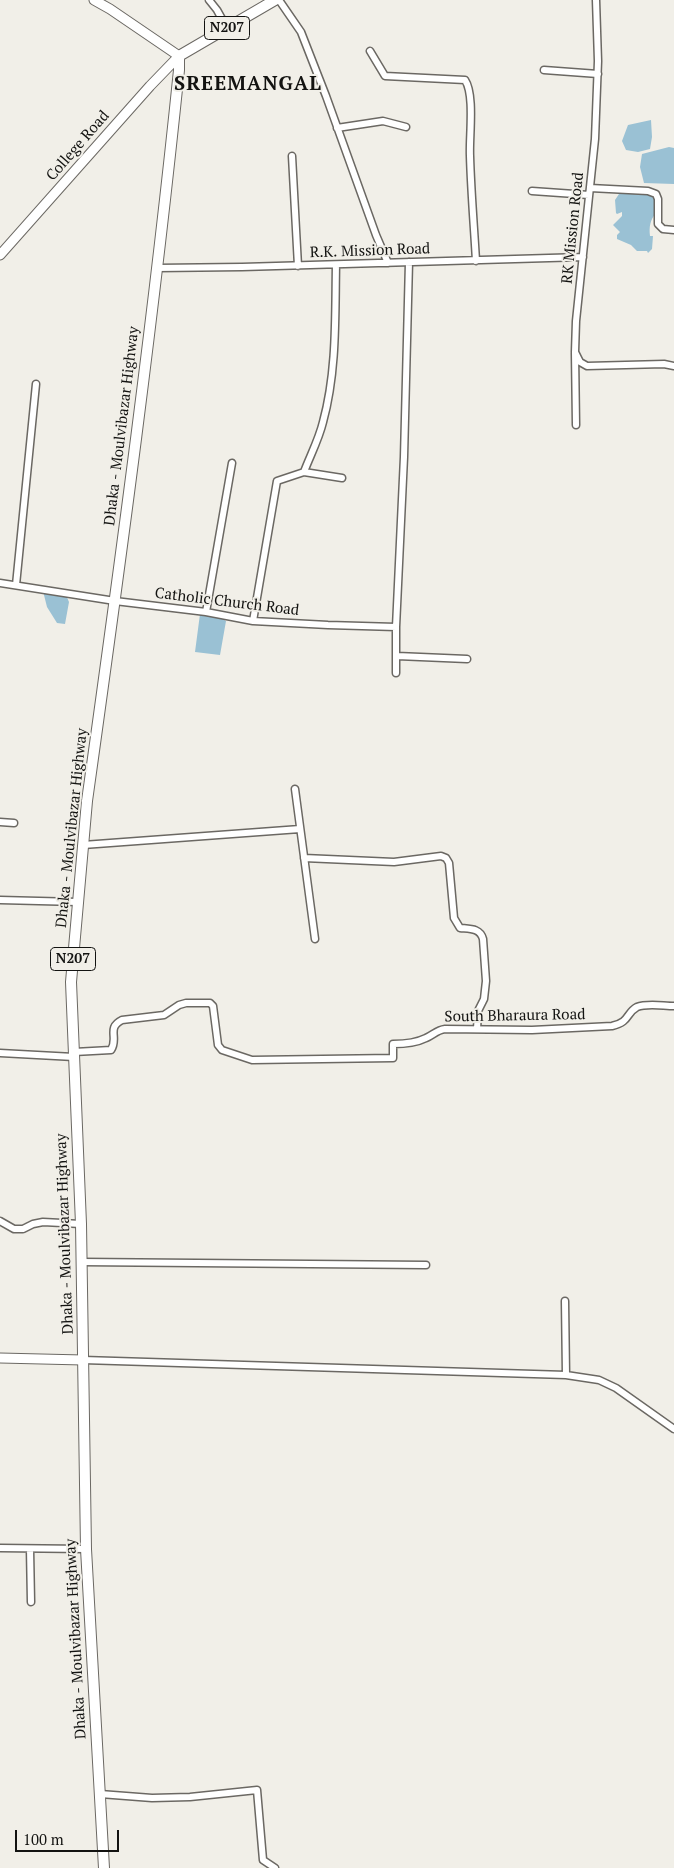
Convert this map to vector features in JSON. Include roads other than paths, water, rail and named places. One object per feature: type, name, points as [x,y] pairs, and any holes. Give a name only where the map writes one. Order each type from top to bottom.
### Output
[{"type":"highway","name":"N207","points":[[179,56],[277,0]]},
{"type":"highway","name":"Dhaka - Moulvibazar Highway","points":[[104,1868],[86,1550],[80,1224],[71,982],[89,791],[115,601],[171,153],[179,56]]},
{"type":"main road","points":[[94,0],[179,56]]},
{"type":"main road","name":"College Road","points":[[0,255],[179,56]]},
{"type":"main road","points":[[0,1358],[83,1360]]},
{"type":"street","points":[[209,0],[227,28]]},
{"type":"street","points":[[277,0],[301,32],[388,263]]},
{"type":"street","name":"RK Mission Road","points":[[576,424],[576,321],[590,192],[598,74],[596,0]]},
{"type":"street","points":[[370,51],[385,76],[465,80],[468,85],[471,111],[470,154],[476,260]]},
{"type":"street","points":[[544,70],[598,74]]},
{"type":"street","points":[[338,128],[383,121],[406,127]]},
{"type":"street","points":[[292,156],[298,266]]},
{"type":"street","points":[[532,191],[648,191],[656,194],[658,199],[658,224],[663,229],[674,230]]},
{"type":"street","name":"R.K. Mission Road","points":[[156,268],[298,266],[583,257]]},
{"type":"street","points":[[396,673],[409,262]]},
{"type":"street","points":[[304,472],[323,422],[332,373],[336,265]]},
{"type":"street","points":[[575,352],[580,362],[587,366],[664,364],[674,366]]},
{"type":"street","points":[[16,585],[36,384]]},
{"type":"street","points":[[206,612],[232,463]]},
{"type":"street","points":[[253,621],[277,481],[304,472],[342,478]]},
{"type":"street","name":"Catholic Church Road","points":[[0,583],[115,601],[206,612],[253,621],[396,626]]},
{"type":"street","points":[[397,656],[467,659]]},
{"type":"street","points":[[295,789],[315,939]]},
{"type":"street","points":[[0,822],[14,823]]},
{"type":"street","points":[[83,844],[300,829]]},
{"type":"street","points":[[304,858],[394,862],[441,856],[446,858],[449,863],[454,918],[460,928],[476,930],[482,934],[483,939],[486,981],[484,999],[478,1011],[477,1029]]},
{"type":"street","points":[[0,900],[78,902]]},
{"type":"street","name":"South Bharaura Road","points":[[74,1054],[110,1050],[113,1046],[113,1026],[122,1020],[158,1017],[179,1005],[207,1002],[212,1006],[218,1045],[222,1050],[252,1060],[393,1058],[392,1044],[406,1044],[420,1040],[438,1030],[532,1030],[612,1026],[626,1021],[632,1011],[637,1008],[674,1006]]},
{"type":"street","points":[[0,1053],[74,1054]]},
{"type":"street","points":[[0,1221],[14,1229],[23,1229],[43,1222],[80,1224]]},
{"type":"street","points":[[81,1262],[426,1265]]},
{"type":"street","points":[[564,1301],[566,1375]]},
{"type":"street","points":[[83,1360],[566,1375],[599,1380],[616,1388],[674,1429]]},
{"type":"street","points":[[0,1548],[86,1550]]},
{"type":"street","points":[[30,1549],[31,1602]]},
{"type":"street","points":[[100,1794],[152,1798],[190,1797],[257,1790],[263,1860],[275,1868]]},
{"type":"water","points":[[651,120],[652,137],[650,149],[638,152],[626,150],[622,141],[628,125]]},
{"type":"water","points":[[669,147],[674,148],[674,184],[644,183],[640,167],[642,154]]},
{"type":"water","points":[[628,192],[648,193],[655,197],[656,213],[651,221],[650,230],[650,236],[653,236],[652,249],[648,253],[647,251],[637,251],[631,245],[617,239],[617,235],[620,232],[613,225],[622,216],[622,212],[616,213],[615,200],[619,194]]},
{"type":"water","points":[[43,591],[66,595],[69,602],[65,624],[57,623],[47,607]]},
{"type":"water","points":[[200,614],[219,617],[226,621],[220,655],[195,652]]},
{"type":"district","name":"SREEMANGAL","points":[[248,84]]}]
